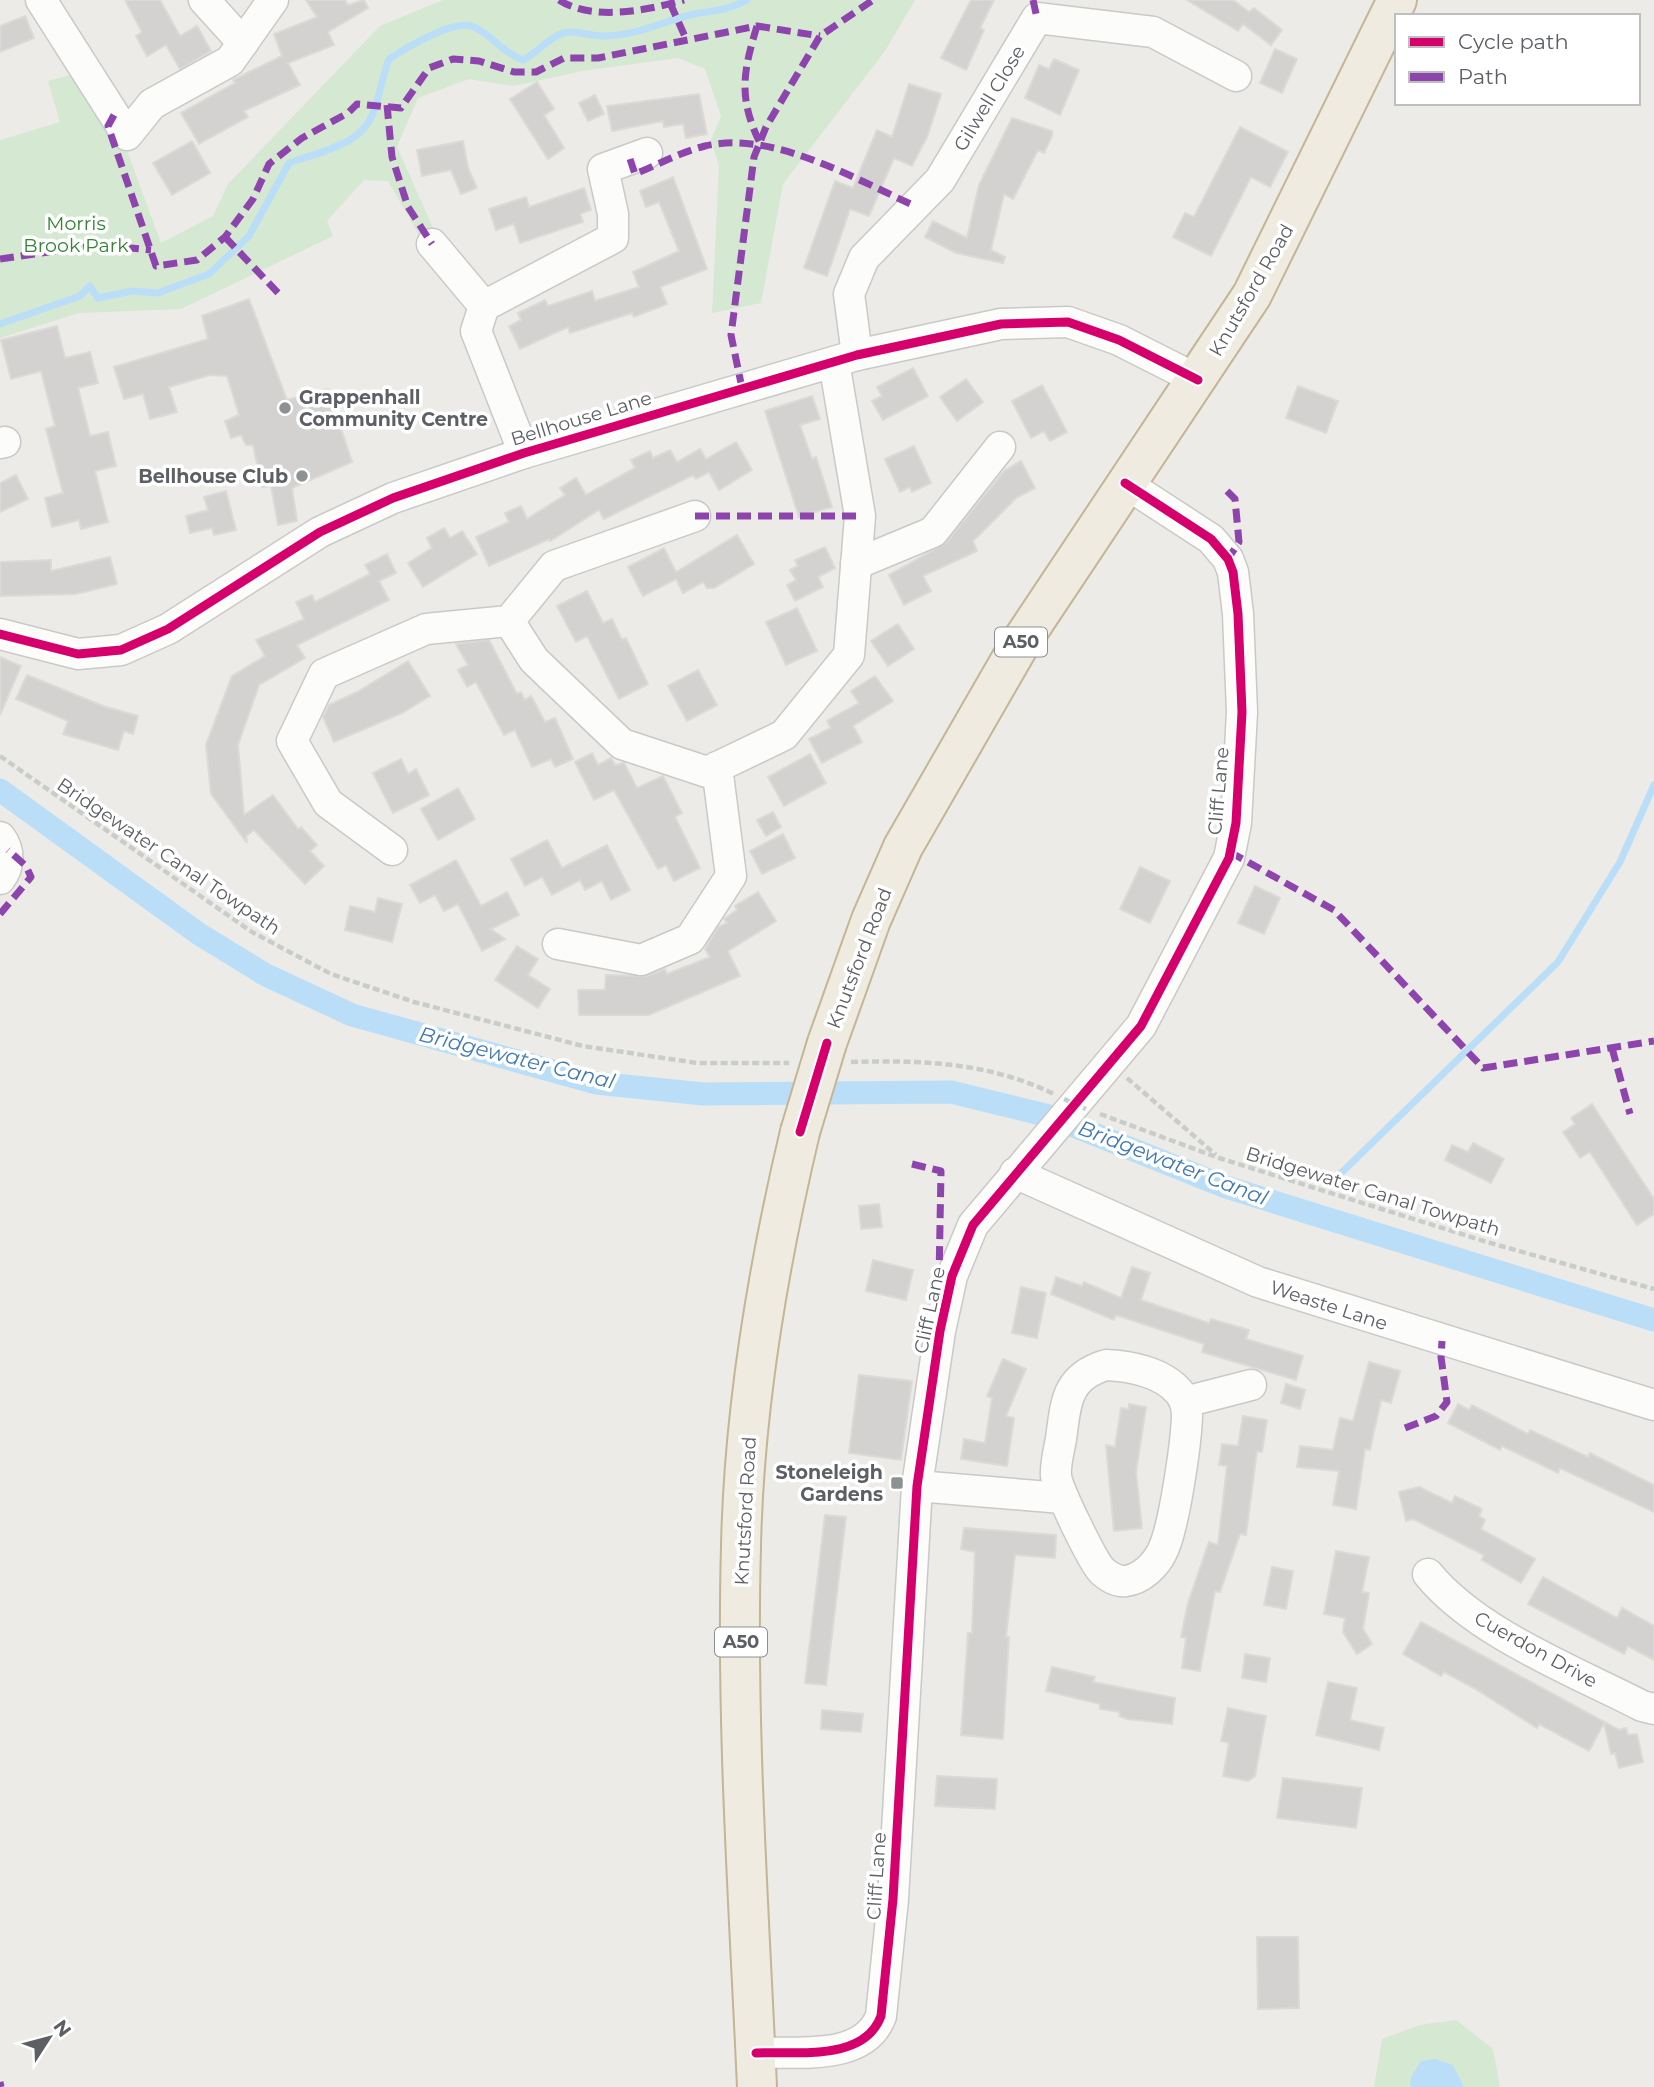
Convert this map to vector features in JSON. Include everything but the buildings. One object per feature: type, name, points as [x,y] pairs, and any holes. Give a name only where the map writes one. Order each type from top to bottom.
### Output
[{"type":"highway","name":"Knutsford Road","points":[[756,2070],[741,1666],[741,1544],[749,1430],[761,1330],[776,1234],[800,1132],[871,920],[904,847],[1021,642],[1125,483],[1198,380],[1252,295],[1397,0]]},
{"type":"street","points":[[41,0],[127,135],[152,104],[230,61],[273,0]]},
{"type":"street","points":[[204,0],[243,43]]},
{"type":"street","name":"Gilwell Close","points":[[845,358],[849,294],[864,258],[940,180],[1037,18],[1153,32],[1236,76]]},
{"type":"street","points":[[524,453],[476,331],[484,306],[613,238],[613,214],[603,169],[647,153]]},
{"type":"street","points":[[432,244],[484,306]]},
{"type":"street","name":"Bellhouse Lane","points":[[0,634],[78,654],[121,650],[168,629],[320,532],[393,498],[524,453],[845,358],[1002,324],[1068,323],[1119,340],[1198,380]]},
{"type":"street","points":[[509,621],[534,660],[622,744],[706,772],[784,735],[849,655],[860,516],[845,358]]},
{"type":"street","points":[[856,564],[933,532],[1000,447]]},
{"type":"street","name":"Cliff Lane","points":[[756,2070],[846,2049],[866,2040],[881,2016],[893,1899],[917,1486],[940,1331],[952,1276],[973,1225],[1015,1173],[1112,1064],[1158,999],[1229,858],[1236,823],[1242,712],[1238,614],[1228,559],[1211,539],[1125,483]]},
{"type":"street","points":[[392,850],[328,803],[292,741],[324,674],[426,628],[509,621],[554,566],[695,516]]},
{"type":"street","points":[[558,944],[641,960],[690,939],[732,876],[717,767]]},
{"type":"street","points":[[0,878],[6,871],[4,844]]},
{"type":"street","name":"Weaste Lane","points":[[1015,1173],[1258,1282],[1654,1405]]},
{"type":"street","points":[[1106,1365],[1129,1366],[1168,1381],[1185,1402],[1187,1415],[1172,1521],[1163,1551],[1152,1567],[1141,1576],[1126,1581],[1113,1580],[1100,1569],[1062,1497],[1056,1474],[1066,1399],[1077,1380],[1088,1370],[1106,1365]]},
{"type":"street","points":[[1185,1402],[1251,1385]]},
{"type":"street","points":[[917,1486],[1062,1497]]},
{"type":"street","name":"Cuerdon Drive","points":[[1428,1574],[1455,1604],[1489,1625],[1642,1706],[1654,1709]]},
{"type":"path","points":[[1112,1064],[1219,1158]]},
{"type":"green space","name":"Morris Brook Park","points":[[443,0],[915,0],[885,51],[783,184],[761,303],[712,313],[719,166],[711,140],[721,116],[705,69],[678,58],[582,71],[514,86],[469,79],[418,98],[397,147],[433,228],[422,240],[388,181],[364,180],[327,221],[333,236],[181,309],[79,313],[0,338],[0,140],[60,122],[48,81],[77,73],[123,140],[161,243],[213,216],[228,184],[380,26]]},
{"type":"green space","points":[[1456,2020],[1493,2049],[1500,2087],[1374,2087],[1382,2039],[1420,2025]]},
{"type":"water","points":[[1436,2059],[1453,2065],[1464,2087],[1410,2087],[1411,2077],[1421,2061]]},
{"type":"waterway","points":[[0,324],[80,296],[90,286],[98,298],[132,291],[158,293],[209,274],[249,236],[289,163],[337,146],[359,133],[373,113],[389,59],[443,30],[466,25],[474,27],[523,60],[563,33],[617,35],[726,8],[747,0]]},
{"type":"waterway","points":[[1336,1178],[1558,962],[1620,862],[1654,785]]},
{"type":"waterway","name":"Bridgewater Canal","points":[[0,790],[199,934],[266,975],[352,1015],[596,1083],[703,1094],[951,1092],[1049,1116],[1226,1187],[1654,1320]]},
{"type":"marked path","points":[[559,0],[573,7],[604,12],[638,10],[684,0]]},
{"type":"marked path","points":[[742,388],[731,335],[754,157],[766,127],[820,36],[873,0]]},
{"type":"marked path","points":[[1033,0],[1037,18]]},
{"type":"marked path","points":[[670,3],[687,41]]},
{"type":"marked path","points":[[757,26],[748,57],[745,85],[748,112],[760,143]]},
{"type":"marked path","points":[[114,115],[108,126],[156,266],[197,260],[225,237],[253,199],[269,164],[302,138],[348,113],[357,104],[401,108],[429,68],[453,59],[479,61],[514,72],[536,72],[564,58],[598,58],[757,26],[820,36]]},
{"type":"marked path","points":[[387,105],[392,157],[408,207],[432,244]]},
{"type":"marked path","points":[[630,159],[635,174],[705,146],[731,143],[758,145],[813,160],[915,206]]},
{"type":"marked path","points":[[225,237],[280,295]]},
{"type":"marked path","points":[[0,259],[99,245],[151,250]]},
{"type":"marked path","points":[[1227,491],[1235,499],[1239,542],[1228,559]]},
{"type":"marked path","points":[[695,516],[860,516]]},
{"type":"marked path","points":[[0,914],[31,877],[26,866],[8,850]]},
{"type":"marked path","points":[[1230,852],[1334,910],[1483,1068],[1654,1041]]},
{"type":"marked path","points":[[1612,1048],[1630,1114]]},
{"type":"marked path","points":[[912,1164],[941,1171],[939,1279],[949,1290]]},
{"type":"marked path","points":[[1405,1428],[1436,1416],[1447,1402],[1441,1357],[1442,1341]]},
{"type":"marked path","points":[[0,2082],[1,2087]]},
{"type":"cycle path","points":[[0,634],[78,654],[121,650],[168,629],[320,532],[393,498],[524,453],[857,355],[1001,324],[1068,322],[1119,340],[1198,380]]},
{"type":"cycle path","points":[[756,2053],[809,2053],[845,2047],[860,2041],[872,2031],[881,2016],[893,1899],[917,1486],[940,1331],[952,1276],[973,1225],[1141,1026],[1229,858],[1236,823],[1242,712],[1238,614],[1233,572],[1228,559],[1211,539],[1125,483]]},
{"type":"cycle path","points":[[800,1132],[827,1043]]},
{"type":"place","name":"Grappenhall Community Centre","points":[[285,408]]},
{"type":"place","name":"Bellhouse Club","points":[[302,476]]},
{"type":"place","name":"Stoneleigh Gardens","points":[[897,1483]]}]
